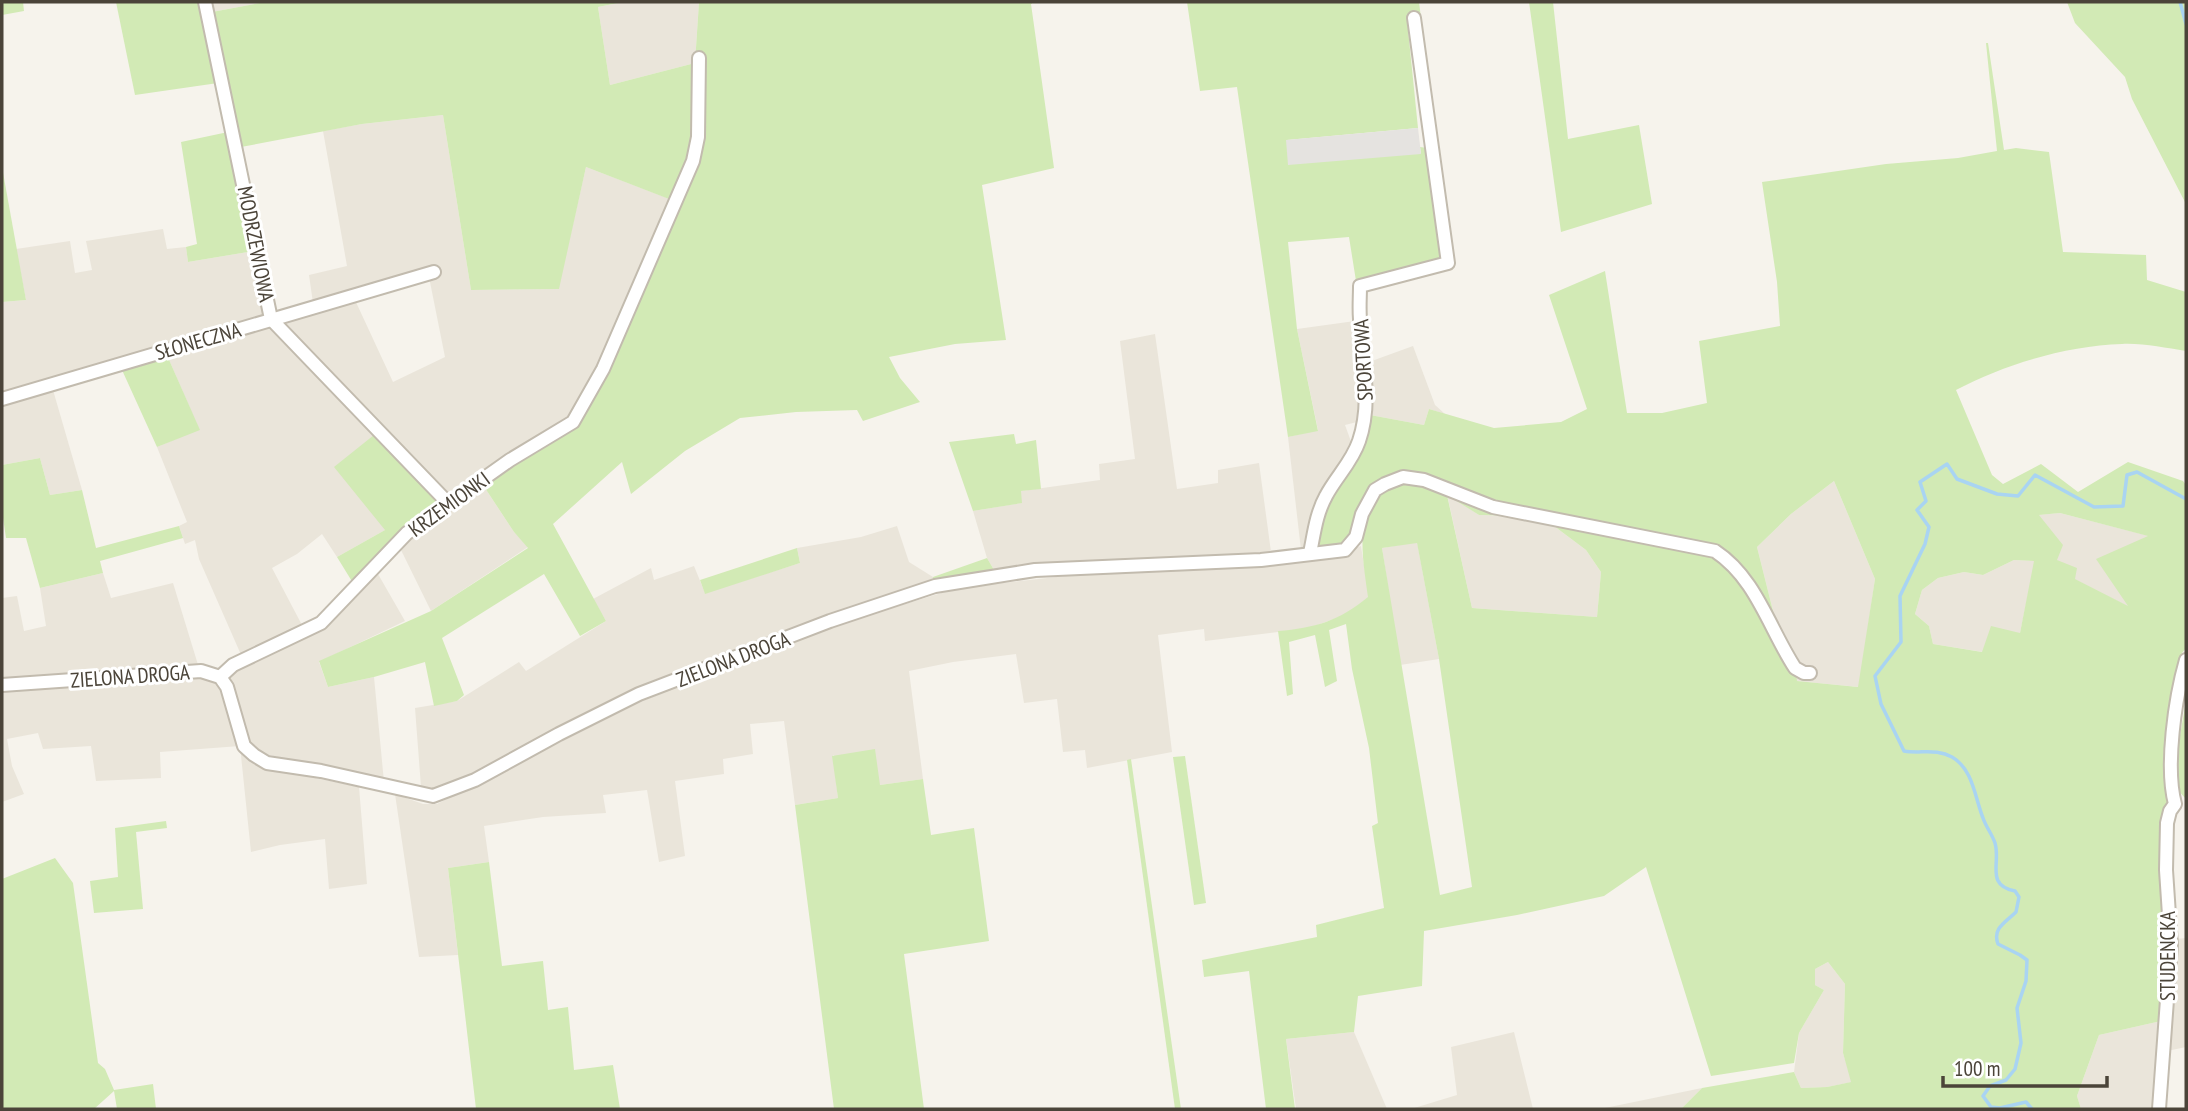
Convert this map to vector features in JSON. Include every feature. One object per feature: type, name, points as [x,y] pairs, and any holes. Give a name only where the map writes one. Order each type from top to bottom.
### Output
[{"type":"street","name":"MODRZEWIOWA","points":[[205,2],[271,319],[448,503]]},
{"type":"street","name":"SPORTOWA","points":[[1310,553],[1317,518],[1325,497],[1352,458],[1364,419],[1367,395],[1360,286],[1448,264],[1415,18]]},
{"type":"street","name":"KRZEMIONKI","points":[[220,677],[233,665],[321,623],[407,533],[510,460],[573,422],[603,369],[693,162],[698,137],[699,58]]},
{"type":"street","name":"SŁONECZNA","points":[[2,399],[434,272]]},
{"type":"street","name":"ZIELONA DROGA","points":[[2,685],[201,671],[220,677],[227,687],[244,746],[267,763],[321,771],[433,796],[475,780],[639,694],[830,621],[935,586],[1035,569],[1261,560],[1345,550],[1356,537],[1362,514],[1375,491],[1403,477],[1423,480],[1493,507],[1714,551],[1739,571],[1795,668],[1810,673]]},
{"type":"street","name":"STUDENCKA","points":[[2159,1109],[2171,945],[2166,870],[2167,823],[2170,811],[2181,805],[2170,783],[2175,720],[2186,660]]},
{"type":"shaded area","points":[[210,2],[265,2],[212,12]]},
{"type":"shaded area","points":[[623,2],[699,2],[695,63],[610,85],[598,7]]},
{"type":"shaded area","points":[[443,115],[471,290],[558,289],[586,167],[683,204],[600,387],[583,418],[483,485],[514,532],[528,547],[431,611],[400,548],[455,503],[278,322],[355,300],[393,382],[445,357],[429,277],[313,303],[309,275],[347,266],[323,131]]},
{"type":"shaded area","points":[[1418,128],[1421,154],[1288,165],[1286,140]]},
{"type":"shaded area","points":[[163,229],[167,249],[186,247],[188,262],[254,251],[266,317],[2,393],[2,302],[26,300],[16,249],[70,241],[75,273],[92,270],[86,241]]},
{"type":"shaded area","points":[[1355,321],[1363,388],[1361,421],[1345,425],[1353,447],[1308,542],[1301,550],[1288,437],[1318,430],[1297,329]]},
{"type":"shaded area","points":[[271,324],[374,435],[385,530],[337,557],[322,534],[297,554],[272,568],[303,627],[242,657],[199,559],[195,540],[185,544],[179,526],[187,522],[157,447],[199,429],[166,353]]},
{"type":"shaded area","points":[[1155,334],[1177,489],[1218,483],[1218,470],[1259,463],[1271,552],[1043,564],[994,570],[987,558],[973,511],[1021,503],[1021,491],[1100,480],[1099,464],[1135,459],[1120,341]]},
{"type":"shaded area","points":[[1413,346],[1435,405],[1445,414],[1429,409],[1424,425],[1370,415],[1373,390],[1369,362]]},
{"type":"shaded area","points":[[53,390],[82,490],[50,495],[40,458],[2,465],[2,404]]},
{"type":"shaded area","points":[[1834,481],[1875,579],[1859,687],[1796,681],[1795,664],[1775,619],[1757,547],[1791,514]]},
{"type":"shaded area","points":[[1447,494],[1479,515],[1529,516],[1554,526],[1586,550],[1601,572],[1597,617],[1472,608]]},
{"type":"shaded area","points":[[2060,513],[2149,536],[2129,607],[2074,579],[2057,560],[2038,515]]},
{"type":"shaded area","points":[[897,526],[909,562],[933,577],[932,583],[643,687],[459,782],[438,789],[421,787],[415,708],[457,701],[519,662],[526,671],[606,621],[593,599],[651,568],[654,580],[694,566],[705,593],[800,563],[797,548],[861,537]]},
{"type":"shaded area","points":[[1417,542],[1439,659],[1400,665],[1382,548]]},
{"type":"shaded area","points":[[1361,546],[1369,597],[1348,614],[1309,628],[1205,641],[1204,629],[1158,635],[1172,752],[1087,768],[1085,750],[1063,752],[1057,699],[1024,703],[1016,654],[909,671],[923,779],[880,785],[833,755],[838,798],[795,805],[784,721],[750,724],[753,754],[723,759],[724,774],[675,781],[685,856],[659,862],[647,790],[603,795],[606,813],[543,817],[484,826],[489,862],[448,868],[458,955],[419,957],[395,794],[423,804],[437,804],[645,700],[757,655],[872,614],[958,588],[1065,576],[1267,563],[1342,554]]},
{"type":"shaded area","points":[[2014,560],[2035,561],[2020,633],[1983,652],[1933,644],[1929,626],[1915,614],[1922,590],[1938,578],[1964,572],[1983,575]]},
{"type":"shaded area","points":[[103,573],[111,598],[173,583],[199,668],[2,682],[2,598],[17,596],[24,631],[46,626],[40,588]]},
{"type":"shaded area","points":[[378,574],[405,621],[319,662],[328,687],[374,677],[384,782],[265,754],[247,739],[228,679],[236,670],[333,618]]},
{"type":"shaded area","points":[[202,677],[216,680],[225,694],[236,722],[263,767],[359,787],[367,884],[329,889],[325,839],[251,852],[240,746],[160,752],[161,778],[96,781],[91,746],[43,749],[38,733],[7,739],[12,766],[24,794],[2,802],[2,690]]},
{"type":"shaded area","points":[[2186,938],[2186,1047],[2167,1051],[2176,939]]},
{"type":"shaded area","points":[[1828,962],[1845,984],[1843,1053],[1852,1082],[1801,1088],[1794,1072],[1799,1033],[1824,990],[1815,985],[1815,969]]},
{"type":"shaded area","points":[[2161,1021],[2155,1109],[2081,1109],[2077,1096],[2099,1035]]},
{"type":"shaded area","points":[[1354,1032],[1387,1109],[1296,1109],[1286,1039]]},
{"type":"shaded area","points":[[1514,1032],[1533,1109],[1411,1109],[1457,1095],[1451,1047]]},
{"type":"shaded area","points":[[1702,1088],[1681,1109],[1600,1109]]},
{"type":"green space","points":[[2,2],[23,2],[24,11],[2,15]]},
{"type":"green space","points":[[116,2],[201,2],[218,83],[135,95]]},
{"type":"green space","points":[[265,2],[623,2],[598,7],[610,85],[695,63],[699,2],[1031,2],[1054,168],[982,185],[1006,340],[955,344],[889,357],[900,378],[920,402],[863,421],[857,410],[796,412],[740,418],[685,451],[631,494],[622,462],[553,524],[606,621],[580,636],[544,574],[442,638],[464,695],[457,701],[434,706],[425,662],[328,687],[319,661],[431,611],[528,548],[483,485],[583,418],[600,387],[682,204],[586,167],[559,289],[471,290],[443,115],[362,124],[241,147],[212,12]]},
{"type":"green space","points":[[1187,2],[1419,2],[1421,18],[1407,20],[1418,128],[1287,140],[1421,153],[1420,147],[1427,148],[1442,259],[1356,281],[1349,237],[1288,242],[1297,329],[1318,431],[1288,437],[1237,87],[1200,91]]},
{"type":"green space","points":[[1529,2],[1553,2],[1568,139],[1639,125],[1652,204],[1561,232]]},
{"type":"green space","points":[[2067,2],[2186,2],[2186,204],[2132,99],[2125,77],[2075,23]]},
{"type":"green space","points":[[1986,43],[2004,150],[2016,148],[2049,152],[2063,252],[2146,255],[2147,280],[2186,292],[2186,351],[2130,344],[2079,348],[2015,365],[1956,390],[1992,475],[2003,484],[2041,464],[2078,492],[2128,462],[2183,481],[2186,485],[2186,648],[2182,653],[2164,784],[2169,802],[2163,820],[2165,946],[2161,1021],[2099,1035],[2077,1096],[2081,1109],[1681,1109],[1702,1088],[1794,1072],[1801,1088],[1827,1087],[1851,1082],[1843,1053],[1845,984],[1828,962],[1815,969],[1815,985],[1824,990],[1799,1033],[1794,1063],[1711,1076],[1646,867],[1604,896],[1424,931],[1422,986],[1358,996],[1354,1032],[1286,1039],[1295,1109],[1266,1109],[1249,971],[1204,977],[1202,960],[1317,937],[1316,925],[1384,908],[1372,826],[1378,823],[1369,748],[1352,669],[1346,624],[1329,630],[1337,681],[1325,687],[1315,635],[1289,642],[1293,694],[1287,696],[1278,631],[1304,628],[1337,618],[1368,597],[1362,544],[1368,511],[1376,497],[1389,487],[1408,479],[1409,473],[1382,482],[1369,494],[1349,543],[1339,548],[1325,549],[1319,544],[1324,515],[1364,444],[1370,415],[1424,425],[1429,409],[1494,428],[1561,422],[1587,409],[1549,295],[1605,271],[1627,413],[1662,413],[1707,403],[1699,341],[1780,326],[1777,282],[1762,182],[1997,151]],"holes":[[[1834,481],[1875,579],[1858,687],[1797,681],[1795,664],[1775,619],[1757,547],[1791,514]],[[1447,495],[1479,515],[1530,516],[1554,526],[1586,550],[1601,572],[1597,617],[1472,608]],[[2060,513],[2148,536],[2096,559],[2128,606],[2075,579],[2077,568],[2057,560],[2063,545],[2039,515]],[[1417,543],[1439,659],[1472,887],[1440,895],[1382,548]],[[2014,560],[2034,561],[2020,633],[1991,626],[1982,652],[1933,644],[1929,626],[1915,614],[1922,590],[1938,578],[1964,572],[1983,575]]]},
{"type":"green space","points":[[228,132],[254,251],[188,262],[186,247],[197,244],[181,142]]},
{"type":"green space","points":[[2,167],[26,300],[2,302]]},
{"type":"green space","points":[[166,353],[200,430],[157,447],[122,370]]},
{"type":"green space","points":[[1014,434],[1016,444],[1036,440],[1041,489],[1021,491],[1022,503],[973,511],[949,442]]},
{"type":"green space","points":[[374,435],[442,502],[393,539],[353,583],[337,557],[385,530],[334,467]]},
{"type":"green space","points":[[40,458],[50,495],[82,490],[96,548],[179,526],[183,538],[100,561],[103,573],[40,588],[26,538],[6,538],[2,511],[2,465]]},
{"type":"green space","points":[[797,548],[800,563],[705,594],[700,580]]},
{"type":"green space","points":[[987,558],[994,570],[932,583],[933,577]]},
{"type":"green space","points":[[2186,701],[2186,799],[2175,787],[2174,770]]},
{"type":"green space","points":[[875,749],[880,785],[923,779],[931,835],[974,828],[989,941],[904,954],[924,1109],[834,1109],[795,805],[838,798],[832,756]]},
{"type":"green space","points":[[1185,756],[1206,903],[1194,905],[1173,757]]},
{"type":"green space","points":[[1131,759],[1181,1109],[1175,1109],[1127,760]]},
{"type":"green space","points":[[166,821],[167,828],[136,832],[143,909],[94,913],[90,881],[118,877],[115,828]]},
{"type":"green space","points":[[55,858],[73,883],[98,1063],[105,1069],[114,1090],[153,1084],[156,1109],[117,1109],[114,1091],[94,1109],[2,1109],[2,879]]},
{"type":"green space","points":[[489,862],[502,966],[543,961],[548,1010],[568,1007],[574,1070],[613,1065],[620,1109],[476,1109],[448,868]]},
{"type":"waterway","points":[[2180,2],[2186,24]]},
{"type":"waterway","points":[[2032,1109],[2026,1102],[2000,1108],[1991,1107],[1983,1096],[1990,1086],[2006,1080],[2015,1069],[2021,1043],[2017,1008],[2026,981],[2027,960],[1998,944],[1997,938],[1998,929],[2016,912],[2019,897],[2015,891],[2000,884],[1997,878],[1995,843],[1965,769],[1946,754],[1904,751],[1881,704],[1875,676],[1901,642],[1900,596],[1925,544],[1929,527],[1917,510],[1926,501],[1920,482],[1947,464],[1957,479],[1997,494],[2018,496],[2035,475],[2094,507],[2123,506],[2127,475],[2137,472],[2186,499]]}]
